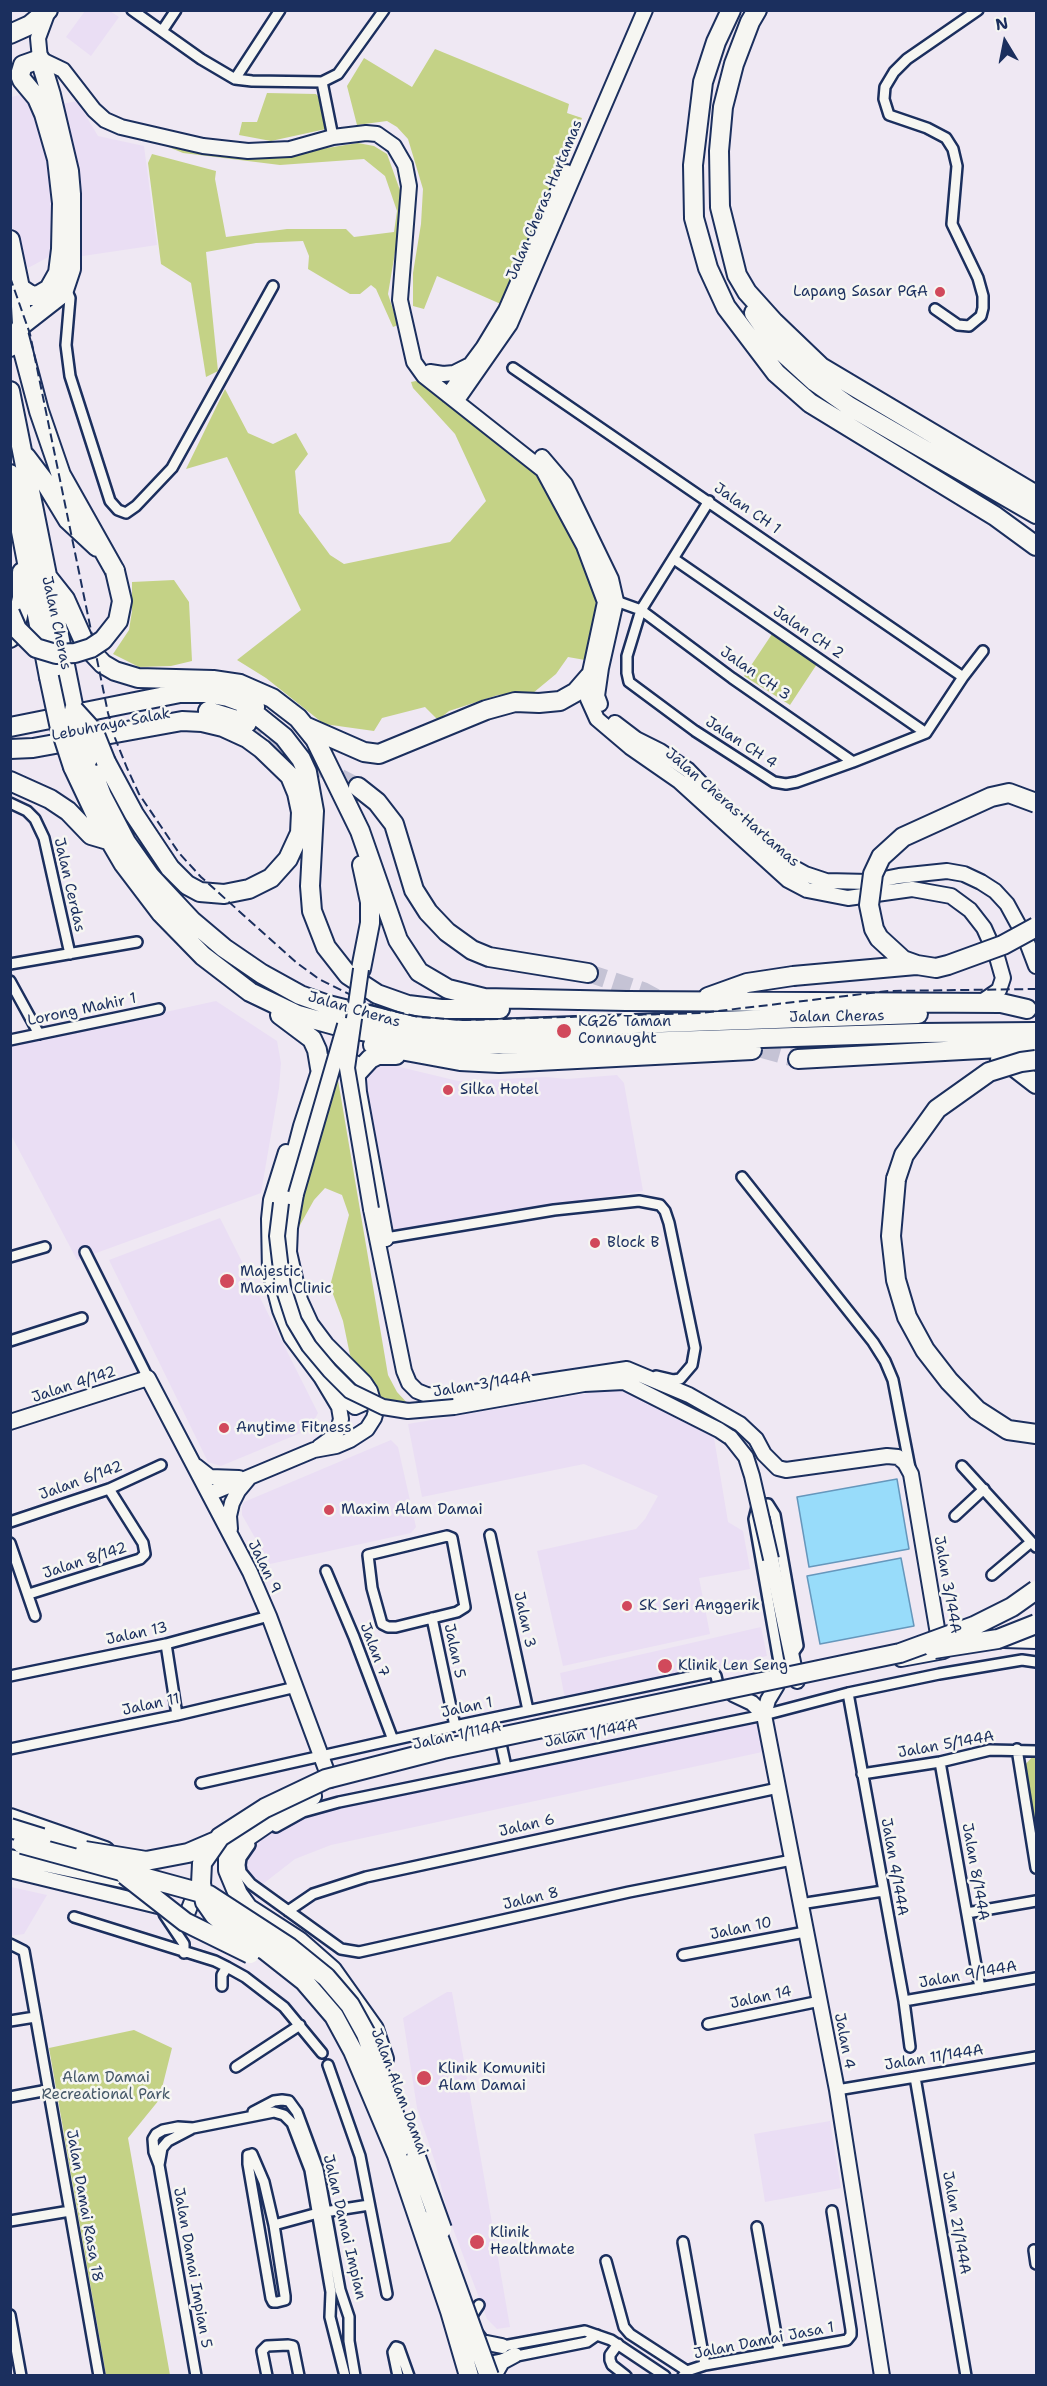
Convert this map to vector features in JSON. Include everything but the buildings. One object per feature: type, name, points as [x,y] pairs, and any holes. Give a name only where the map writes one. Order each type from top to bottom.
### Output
[{"type":"highway","points":[[14,33],[30,25],[48,10]]},
{"type":"highway","points":[[731,10],[716,42],[703,82],[693,165],[694,218],[708,268],[726,306],[776,373],[810,403],[995,516],[1036,546]]},
{"type":"highway","points":[[757,10],[734,64],[723,107],[719,151],[720,207],[737,275],[747,292],[774,322],[821,367],[1036,495]]},
{"type":"highway","points":[[17,335],[39,311],[53,303],[66,289],[70,269],[71,194],[67,162],[40,59],[23,65],[20,75],[37,98],[57,159],[62,203],[60,256],[58,273],[46,292],[32,296],[20,288]]},
{"type":"highway","points":[[10,240],[20,288],[17,335],[39,411],[61,475],[112,563],[122,601],[118,621],[103,640],[92,648],[75,653],[56,654],[36,648],[17,630],[10,613]]},
{"type":"highway","points":[[747,292],[752,310],[779,349],[815,382],[849,406],[1036,514]]},
{"type":"highway","points":[[10,362],[28,371]]},
{"type":"highway","name":"Jalan Cheras","points":[[10,391],[74,710],[94,732],[89,763],[108,840],[123,863],[170,922],[203,956],[250,992],[298,1015],[345,1028],[417,1041],[450,1044],[544,1045],[1036,1032]]},
{"type":"highway","points":[[23,453],[45,482],[68,520],[112,563]]},
{"type":"highway","points":[[999,471],[1036,488]]},
{"type":"highway","name":"Jalan Cheras","points":[[10,474],[59,724],[89,763],[102,796],[126,842],[150,876],[192,921],[224,948],[262,974],[300,995],[360,1014],[431,1029],[497,1030],[726,1019],[1032,1009]]},
{"type":"highway","points":[[10,638],[22,598],[24,542]]},
{"type":"highway","points":[[46,575],[65,599],[86,646],[103,664],[126,676],[138,678],[213,680],[240,684],[272,698],[307,727],[349,791],[398,940],[411,961],[429,979],[448,989],[484,998],[1001,1003],[1032,1009]]},
{"type":"highway","points":[[307,727],[364,752],[378,754],[486,710],[515,702],[560,701],[576,692],[589,677]]},
{"type":"highway","name":"Lebuhraya Salak","points":[[10,727],[180,693],[205,693],[228,697],[262,709],[278,718],[306,750],[362,865]]},
{"type":"highway","points":[[243,704],[284,737],[301,759],[307,772],[314,811],[310,886],[312,911],[326,947],[348,975],[393,1001],[441,1009],[596,1009],[626,1001]]},
{"type":"highway","name":"Lebuhraya Salak","points":[[10,747],[159,713],[207,711],[247,723]]},
{"type":"highway","points":[[10,747],[33,748],[182,721],[202,722],[223,727],[247,738],[290,776],[301,812],[300,833],[288,859],[271,878],[249,889],[224,894],[200,892],[187,885],[165,861],[134,814],[89,763]]},
{"type":"highway","points":[[10,781],[50,799],[68,811],[91,835],[108,840]]},
{"type":"highway","points":[[349,791],[370,902],[370,923],[361,969]]},
{"type":"highway","points":[[349,791],[377,802],[394,824],[414,890],[428,912],[447,932],[472,950],[489,957],[588,973]]},
{"type":"highway","points":[[1036,803],[1009,793],[991,797],[903,837],[881,857],[873,874],[869,905],[874,929],[879,939],[903,960],[936,968],[1003,945],[1036,927]]},
{"type":"highway","points":[[695,1001],[747,982],[931,963],[1009,936],[1036,920]]},
{"type":"highway","points":[[250,992],[312,1039],[317,1050],[320,1068]]},
{"type":"highway","points":[[298,1015],[315,1026],[368,1044],[460,1061],[542,1062],[821,1046],[843,1044],[869,1036]]},
{"type":"highway","points":[[798,1059],[1036,1046]]},
{"type":"highway","points":[[964,1050],[1004,1062],[1036,1083]]},
{"type":"highway","points":[[358,1072],[370,1059],[378,1055],[419,1055]]},
{"type":"highway","points":[[1036,1060],[989,1072],[937,1108],[904,1155],[896,1179],[891,1236],[896,1280],[907,1317],[925,1350],[949,1381],[977,1410],[1008,1430],[1036,1434]]},
{"type":"highway","points":[[10,1818],[105,1851],[148,1856],[184,1849],[220,1837],[265,1808],[326,1779],[443,1749],[900,1653],[974,1626],[1012,1607],[1036,1590]]},
{"type":"highway","points":[[902,1654],[1006,1623],[1036,1604]]},
{"type":"highway","points":[[10,1828],[84,1851],[146,1861],[188,1853],[286,1810],[332,1784],[444,1750],[902,1654],[998,1639],[1036,1624]]},
{"type":"highway","points":[[10,1807],[42,1828]]},
{"type":"highway","points":[[286,1810],[241,1842],[228,1858],[228,1870],[238,1894],[248,1908],[299,1941],[332,1970],[374,2029],[416,2157],[495,2376]]},
{"type":"highway","points":[[220,1837],[202,1863],[201,1884],[205,1902],[214,1915],[231,1929],[266,1951],[304,1980],[334,2016],[353,2051],[397,2155],[450,2311],[467,2369]]},
{"type":"highway","points":[[10,1841],[209,1895],[289,1947],[327,1977],[350,2005],[366,2034],[484,2366]]},
{"type":"highway","points":[[84,1851],[130,1878],[185,1922],[242,1949],[303,1991],[336,2037],[397,2155]]},
{"type":"street","points":[[48,10],[39,38],[40,59],[63,70]]},
{"type":"street","points":[[132,10],[201,59],[235,79],[322,82],[338,74],[384,10]]},
{"type":"street","points":[[162,31],[176,10]]},
{"type":"street","points":[[235,79],[280,10]]},
{"type":"street","name":"Jalan Cheras Hartamas","points":[[554,210],[636,10]]},
{"type":"street","name":"Jalan Cheras Hartamas","points":[[455,395],[487,351],[645,10]]},
{"type":"street","points":[[935,309],[958,325],[969,326],[981,316],[983,308],[983,296],[978,278],[952,224],[957,166],[953,148],[946,138],[927,128],[889,115],[884,99],[885,87],[894,72],[907,59],[978,10]]},
{"type":"street","points":[[41,28],[47,50],[81,94],[105,120],[121,127],[146,135],[248,152],[290,149],[333,137],[366,133],[377,134],[394,146],[405,165],[409,186],[400,300],[402,315],[414,362],[424,376],[455,395]]},
{"type":"street","points":[[322,82],[333,137]]},
{"type":"street","points":[[51,94],[57,87],[66,84],[81,94]]},
{"type":"street","points":[[66,289],[70,298],[66,345],[70,376],[110,501],[118,510],[126,513],[136,506],[172,468],[273,286]]},
{"type":"street","points":[[411,346],[430,372],[455,395]]},
{"type":"street","name":"Jalan Cheras Hartamas","points":[[455,395],[470,365],[487,351]]},
{"type":"street","points":[[430,372],[454,373],[470,365]]},
{"type":"street","name":"Jalan CH 1","points":[[513,368],[963,677]]},
{"type":"street","name":"Jalan Cheras Hartamas","points":[[455,395],[538,453],[565,484],[611,579],[597,696],[603,713],[636,739],[660,751],[688,770],[740,824],[785,863],[805,874],[826,881],[870,882],[946,871],[964,874],[981,882],[1007,904],[1025,937],[1036,966]]},
{"type":"street","name":"Jalan CH 4","points":[[709,501],[640,610],[627,656],[629,682],[669,713],[774,782],[786,784],[797,782],[926,733]]},
{"type":"street","name":"Jalan CH 2","points":[[674,559],[926,733]]},
{"type":"street","name":"Jalan Cheras Hartamas","points":[[610,602],[589,677],[588,699],[597,719],[630,747],[679,781],[788,880],[807,890],[848,898],[912,889],[951,896],[970,910],[984,928],[997,957],[1003,978],[999,990],[978,1004]]},
{"type":"street","name":"Jalan CH 3","points":[[610,602],[640,610],[732,678],[853,762]]},
{"type":"street","points":[[926,733],[983,651]]},
{"type":"street","points":[[703,785],[721,811],[719,819]]},
{"type":"street","name":"Jalan Cerdas","points":[[10,802],[27,811],[35,819],[44,838],[70,954]]},
{"type":"street","points":[[10,964],[137,942]]},
{"type":"street","points":[[314,1450],[336,1446],[350,1440],[367,1429],[376,1411],[370,1391],[326,1344],[311,1324],[300,1300],[290,1252],[290,1228],[296,1194],[361,969]]},
{"type":"street","name":"Jalan 3/144A","points":[[361,969],[347,1068],[389,1304],[399,1339],[404,1371],[409,1383],[417,1391],[427,1395],[461,1394],[627,1369]]},
{"type":"street","points":[[10,981],[39,1034]]},
{"type":"street","name":"Lorong Mahir 1","points":[[10,1040],[159,1009]]},
{"type":"street","points":[[320,1068],[325,1062],[339,1057],[353,1062],[358,1072]]},
{"type":"street","name":"Jalan 3/144A","points":[[320,1068],[301,1126],[281,1203],[277,1236],[283,1287],[294,1321],[309,1346],[351,1391],[383,1407],[408,1411],[454,1407],[584,1384],[624,1382],[719,1430],[731,1438],[746,1457],[771,1559],[791,1656]]},
{"type":"street","name":"Jalan 3/144A","points":[[358,1072],[359,1092],[399,1318],[399,1339]]},
{"type":"street","points":[[301,1126],[288,1147],[272,1200],[268,1254],[272,1282],[288,1332],[296,1346],[321,1377],[349,1405],[360,1406],[364,1403],[364,1393],[345,1362]]},
{"type":"street","points":[[742,1177],[879,1351],[893,1380],[911,1474]]},
{"type":"street","points":[[386,1238],[554,1210],[639,1201],[660,1205],[665,1211],[695,1348],[692,1365],[684,1376],[674,1380],[627,1369]]},
{"type":"street","points":[[10,1257],[45,1247]]},
{"type":"street","points":[[85,1252],[148,1378]]},
{"type":"street","points":[[10,1341],[82,1318]]},
{"type":"street","points":[[627,1369],[689,1395],[740,1424],[756,1439],[764,1454],[778,1468],[786,1470],[808,1468],[887,1456],[898,1457],[905,1463],[911,1474]]},
{"type":"street","points":[[209,1494],[314,1450],[333,1437],[340,1419],[337,1402],[321,1377]]},
{"type":"street","name":"Jalan 4/142","points":[[10,1422],[148,1378]]},
{"type":"street","name":"Jalan 9","points":[[148,1378],[250,1572],[269,1616],[330,1780]]},
{"type":"street","points":[[887,1456],[898,1449],[903,1434]]},
{"type":"street","points":[[193,1463],[210,1477],[248,1478]]},
{"type":"street","name":"Jalan 6/142","points":[[10,1522],[109,1489],[161,1465]]},
{"type":"street","points":[[962,1466],[1034,1545],[992,1575]]},
{"type":"street","name":"Jalan 3/144A","points":[[911,1474],[941,1651]]},
{"type":"street","points":[[230,1534],[229,1516],[232,1503],[248,1478]]},
{"type":"street","name":"Jalan 8/142","points":[[29,1594],[140,1558],[145,1554],[143,1543],[109,1489]]},
{"type":"street","points":[[955,1516],[984,1489]]},
{"type":"street","points":[[764,1715],[768,1700],[786,1683],[791,1656],[798,1646],[775,1515],[768,1504],[761,1504],[757,1507],[754,1519],[786,1683]]},
{"type":"street","name":"Jalan 3","points":[[490,1535],[528,1710]]},
{"type":"street","points":[[447,1536],[452,1538],[465,1607],[457,1612],[432,1618],[396,1627],[382,1624],[372,1588],[368,1555],[447,1536]]},
{"type":"street","points":[[10,1543],[35,1616]]},
{"type":"street","name":"Jalan 7","points":[[326,1571],[393,1740]]},
{"type":"street","name":"Jalan 13","points":[[10,1676],[166,1644],[269,1616]]},
{"type":"street","name":"Jalan 5","points":[[432,1618],[455,1726]]},
{"type":"street","name":"Jalan 1/114A","points":[[187,1914],[201,1878],[225,1833],[243,1815],[261,1803],[283,1794],[330,1780],[941,1651],[1001,1640],[1036,1641]]},
{"type":"street","points":[[166,1644],[177,1715]]},
{"type":"street","name":"Jalan 1/144A","points":[[288,1911],[258,1891],[241,1872],[241,1858],[244,1851],[263,1835],[303,1812],[506,1767],[764,1715],[848,1693],[1022,1660],[1036,1662]]},
{"type":"street","name":"Jalan 1","points":[[201,1783],[528,1710],[713,1672],[727,1695]]},
{"type":"street","name":"Jalan 11","points":[[10,1749],[177,1715],[296,1687]]},
{"type":"street","name":"Jalan 4/144A","points":[[848,1693],[904,2001],[910,2047]]},
{"type":"street","points":[[727,1695],[752,1703],[764,1715]]},
{"type":"street","name":"Jalan 4","points":[[764,1715],[837,2090],[882,2376]]},
{"type":"street","points":[[501,1744],[506,1767]]},
{"type":"street","points":[[1017,1749],[1036,1868]]},
{"type":"street","name":"Jalan 5/144A","points":[[862,1774],[940,1762],[990,1750],[1036,1751]]},
{"type":"street","name":"Jalan 8/144A","points":[[940,1762],[980,1988]]},
{"type":"street","name":"Jalan 6","points":[[288,1911],[313,1894],[366,1876],[778,1788]]},
{"type":"street","name":"Jalan Alam Damai","points":[[10,1857],[166,1891],[192,1899],[282,1947],[316,1973],[346,2009],[363,2039],[484,2366]]},
{"type":"street","name":"Jalan 8","points":[[288,1911],[341,1949],[359,1952],[629,1892],[792,1860]]},
{"type":"street","name":"Jalan Alam Damai","points":[[10,1870],[187,1914],[215,1926],[275,1959],[310,1985],[340,2020],[358,2055],[467,2369]]},
{"type":"street","points":[[166,1891],[188,1885],[201,1878]]},
{"type":"street","points":[[800,1904],[883,1891]]},
{"type":"street","points":[[967,1913],[1036,1901]]},
{"type":"street","points":[[158,1906],[178,1932],[185,1947],[184,1953]]},
{"type":"street","points":[[74,1917],[215,1961],[227,1967],[263,1990],[284,2007],[322,2053]]},
{"type":"street","points":[[184,1953],[199,1932],[215,1926]]},
{"type":"street","name":"Jalan 10","points":[[683,1955],[805,1932]]},
{"type":"street","name":"Jalan Damai Rasa 18","points":[[10,1944],[24,1951],[99,2376]]},
{"type":"street","points":[[222,1986],[222,1975],[227,1967]]},
{"type":"street","name":"Jalan 9/144A","points":[[904,2001],[1036,1978]]},
{"type":"street","name":"Jalan 14","points":[[708,2024],[820,2001]]},
{"type":"street","points":[[10,2021],[35,2017]]},
{"type":"street","points":[[236,2067],[300,2025]]},
{"type":"street","name":"Jalan 11/144A","points":[[837,2090],[1036,2057]]},
{"type":"street","points":[[328,2065],[360,2156],[387,2294]]},
{"type":"street","name":"Jalan 21/144A","points":[[915,2077],[966,2376]]},
{"type":"street","points":[[10,2097],[48,2090]]},
{"type":"street","name":"Jalan Damai Impian","points":[[159,2165],[154,2152],[153,2139],[156,2134],[178,2127],[193,2128],[236,2121],[274,2101],[282,2100],[294,2105],[318,2169],[331,2292],[330,2317],[345,2376]]},
{"type":"street","name":"Jalan Damai Impian","points":[[246,2117],[274,2112],[284,2115],[292,2122],[322,2212],[340,2290],[349,2317],[349,2341],[356,2376]]},
{"type":"street","points":[[252,2154],[264,2182],[274,2225],[285,2296],[285,2300],[277,2302],[273,2302],[271,2298],[248,2155],[252,2154]]},
{"type":"street","name":"Jalan Damai Impian 5","points":[[159,2165],[196,2376]]},
{"type":"street","points":[[274,2225],[322,2212],[369,2205]]},
{"type":"street","points":[[10,2221],[70,2211]]},
{"type":"street","name":"Jalan Damai Jasa 1","points":[[685,2373],[705,2365],[847,2340],[851,2335],[832,2211]]},
{"type":"street","points":[[758,2227],[780,2352]]},
{"type":"street","points":[[683,2242],[705,2365]]},
{"type":"street","points":[[1034,2250],[1036,2264]]},
{"type":"street","points":[[606,2261],[624,2327],[630,2334],[685,2373]]},
{"type":"street","points":[[479,2305],[468,2322],[482,2342],[502,2346],[585,2331],[618,2344],[665,2376]]},
{"type":"street","points":[[10,2315],[18,2375]]},
{"type":"street","points":[[467,2369],[484,2366],[515,2355],[587,2342],[597,2335]]},
{"type":"street","points":[[618,2344],[610,2355],[610,2360],[612,2365],[626,2376]]},
{"type":"street","points":[[267,2376],[262,2351],[267,2346],[288,2345],[293,2346],[299,2376]]},
{"type":"street","points":[[484,2366],[502,2346]]},
{"type":"street","points":[[398,2376],[393,2352],[396,2347],[399,2348],[409,2376]]},
{"type":"street","points":[[495,2376],[502,2362],[515,2355]]},
{"type":"shaded area","points":[[85,11],[110,11],[119,17],[91,56],[66,37]]},
{"type":"shaded area","points":[[24,94],[37,121],[49,164],[54,220],[54,254],[28,268],[11,225],[11,97]]},
{"type":"shaded area","points":[[77,101],[98,136],[144,146],[157,245],[76,257],[62,104]]},
{"type":"shaded area","points":[[216,1001],[277,1041],[281,1063],[279,1088],[261,1193],[77,1260],[11,1135],[10,1046]]},
{"type":"shaded area","points":[[379,1062],[458,1081],[546,1077],[567,1079],[617,1075],[624,1083],[643,1191],[390,1233],[363,1076]]},
{"type":"shaded area","points":[[220,1218],[318,1413],[310,1429],[221,1466],[208,1462],[109,1260]]},
{"type":"shaded area","points":[[617,1388],[713,1432],[728,1522],[743,1531],[750,1569],[699,1578],[710,1634],[563,1666],[537,1551],[636,1529],[645,1519],[658,1496],[584,1464],[422,1497],[408,1424]]},
{"type":"shaded area","name":"Maxim Alam Damai","points":[[391,1440],[398,1447],[416,1527],[411,1533],[270,1564],[242,1515],[244,1502]]},
{"type":"shaded area","points":[[761,1627],[767,1656],[565,1699],[560,1673]]},
{"type":"shaded area","points":[[760,1719],[767,1751],[331,1845],[295,1859],[259,1887],[247,1876],[243,1864],[246,1852],[259,1840],[304,1815],[347,1803]]},
{"type":"shaded area","points":[[11,1887],[47,1895],[24,1934],[11,1936]]},
{"type":"shaded area","points":[[447,1992],[452,1992],[510,2327],[497,2329],[487,2319],[449,2218],[435,2162],[417,2108],[403,2018]]},
{"type":"shaded area","points":[[830,2121],[841,2188],[765,2202],[754,2134]]},
{"type":"green space","points":[[435,49],[569,104],[567,113],[582,118],[503,305],[437,276],[424,309],[413,306],[413,273],[421,224],[423,189],[408,139],[397,127],[387,121],[357,125],[347,86],[364,58],[412,87]]},
{"type":"green space","points":[[267,93],[316,94],[320,99],[326,129],[271,141],[239,135],[242,122],[257,122]]},
{"type":"green space","points":[[154,141],[277,156],[358,143],[374,146],[387,154],[401,193],[402,211],[388,294],[398,325],[393,327],[376,289],[371,285],[360,294],[350,294],[308,269],[309,256],[303,241],[256,243],[206,252],[218,371],[206,377],[191,283],[161,264],[148,163],[152,154],[216,171],[215,179],[226,237],[287,229],[346,229],[354,237],[394,232],[397,211],[385,176],[364,159],[280,165],[183,153]]},
{"type":"green space","points":[[416,381],[459,406],[527,459],[550,489],[597,587],[595,615],[585,660],[568,657],[556,674],[533,693],[498,695],[449,711],[438,720],[425,707],[382,718],[374,731],[324,724],[266,678],[237,660],[301,610],[227,457],[186,469],[225,389],[248,433],[273,444],[296,433],[308,454],[295,471],[299,513],[330,555],[344,564],[450,542],[486,501],[455,434],[413,388],[411,382]]},
{"type":"green space","points":[[174,580],[189,602],[192,661],[171,666],[139,667],[113,654],[129,630],[132,611],[132,582]]},
{"type":"green space","points":[[772,634],[817,664],[790,705],[744,676]]},
{"type":"green space","points":[[337,1074],[388,1375],[397,1392],[410,1406],[381,1402],[372,1384],[350,1355],[343,1321],[330,1286],[349,1215],[342,1195],[325,1188],[314,1200],[295,1234],[303,1191]]},
{"type":"green space","points":[[1036,1755],[1036,1835],[1022,1768]]},
{"type":"green space","name":"Alam Damai Recreational Park","points":[[134,2030],[172,2048],[159,2100],[128,2138],[170,2375],[106,2375],[49,2048]]},
{"type":"water","points":[[897,1479],[909,1549],[809,1567],[797,1497]]},
{"type":"water","points":[[901,1558],[914,1626],[820,1644],[807,1576]]},
{"type":"tunnel","points":[[247,723],[291,752],[358,787]]},
{"type":"tunnel","points":[[588,973],[643,991],[707,1025]]},
{"type":"tunnel","points":[[737,1040],[798,1059]]},
{"type":"railway","points":[[10,277],[30,334],[108,713],[127,768],[139,794],[179,853],[201,877],[297,963],[319,979],[369,1004],[393,1011],[419,1017],[465,1020],[701,1013],[888,991],[1036,989]]},
{"type":"place","name":"Lapang Sasar PGA","points":[[940,292]]},
{"type":"place","name":"KG26 Taman Connaught","points":[[564,1031]]},
{"type":"place","name":"Silka Hotel","points":[[448,1090]]},
{"type":"place","name":"Block B","points":[[595,1243]]},
{"type":"place","name":"Majestic Maxim Clinic","points":[[227,1281]]},
{"type":"place","name":"Anytime Fitness","points":[[224,1428]]},
{"type":"place","name":"Maxim Alam Damai","points":[[329,1510]]},
{"type":"place","name":"SK Seri Anggerik","points":[[627,1606]]},
{"type":"place","name":"Klinik Len Seng","points":[[665,1666]]},
{"type":"place","name":"Klinik Komuniti Alam Damai","points":[[424,2078]]},
{"type":"place","name":"Klinik Healthmate","points":[[477,2242]]}]
